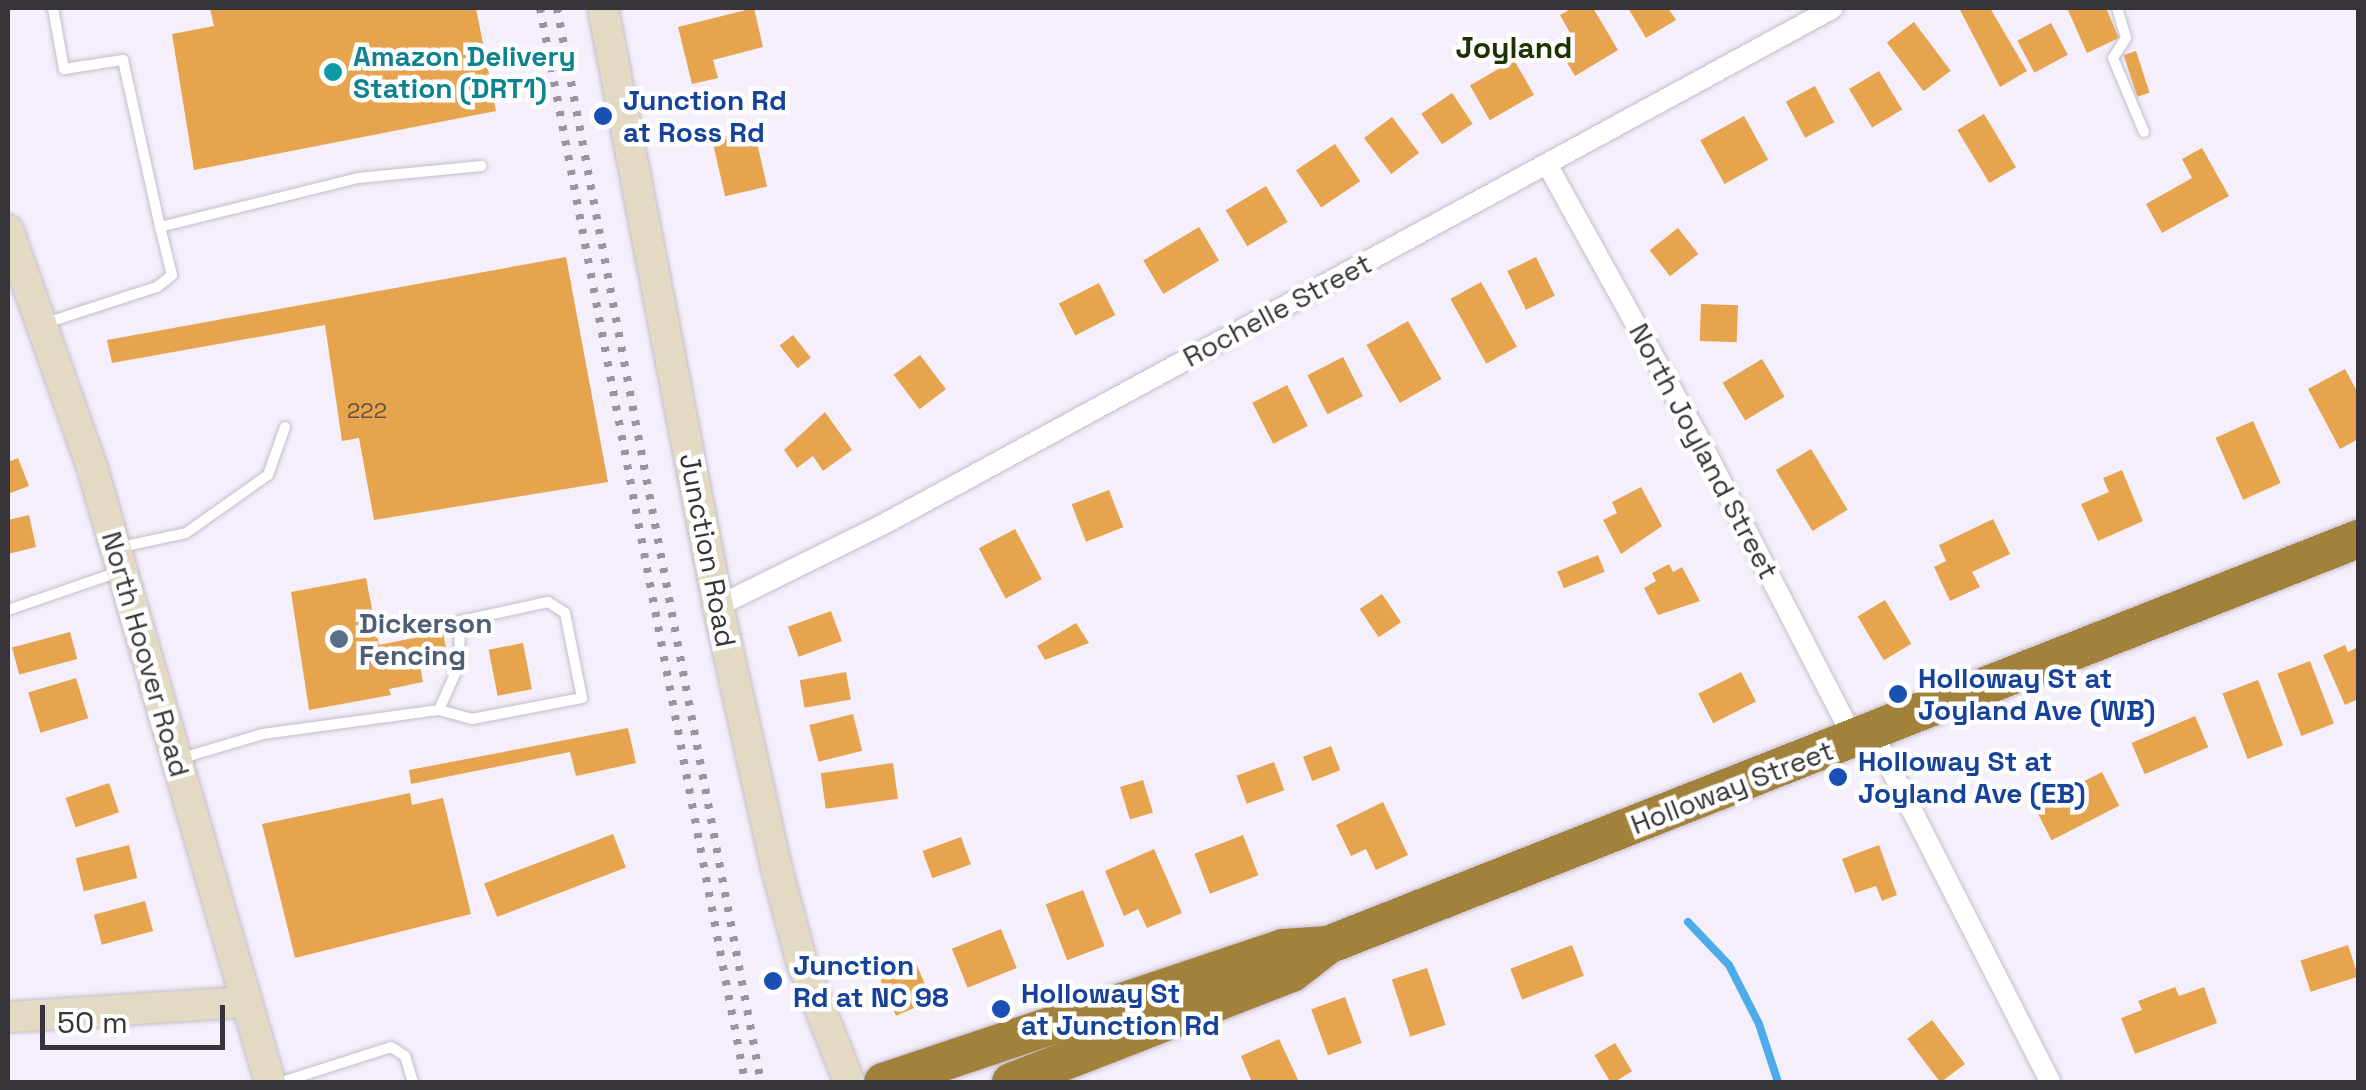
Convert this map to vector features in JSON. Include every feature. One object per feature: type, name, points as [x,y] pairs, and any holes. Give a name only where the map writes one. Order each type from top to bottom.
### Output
[{"type":"highway","name":"Holloway Street","points":[[1011,1082],[1292,973],[1328,945],[2358,539]]},
{"type":"highway","name":"Holloway Street","points":[[883,1082],[1283,948],[1328,945]]},
{"type":"street","name":"Junction Road","points":[[603,8],[718,606],[788,916],[849,1082]]},
{"type":"street","name":"Rochelle Street","points":[[718,606],[884,524],[1833,8]]},
{"type":"street","name":"North Joyland Street","points":[[1548,166],[2050,1082]]},
{"type":"street","name":"North Hoover Road","points":[[8,230],[45,323],[118,559],[270,1082]]},
{"type":"street","points":[[8,1017],[246,1002]]},
{"type":"lane","points":[[45,323],[156,287],[172,275],[122,60],[64,69],[53,8]]},
{"type":"lane","points":[[2117,8],[2126,38],[2112,58],[2144,132]]},
{"type":"lane","points":[[160,227],[358,178],[482,166]]},
{"type":"lane","points":[[8,610],[118,559],[186,534],[268,475],[285,427]]},
{"type":"lane","points":[[177,760],[263,734],[438,710],[472,719],[582,698],[565,613],[548,602],[460,622],[459,665],[438,710]]},
{"type":"lane","points":[[282,1082],[390,1048],[405,1056],[413,1082]]},
{"type":"building","name":"Amazon Delivery Station (DRT1)","points":[[210,8],[476,8],[496,111],[194,170],[172,34],[214,26]]},
{"type":"building","points":[[754,8],[763,47],[713,60],[718,78],[692,84],[678,27]]},
{"type":"building","points":[[1573,8],[1593,8],[1618,50],[1575,76],[1555,42],[1570,33],[1560,15]]},
{"type":"building","points":[[1628,8],[1668,8],[1676,20],[1646,38]]},
{"type":"building","points":[[1959,8],[1990,8],[2027,71],[2000,87]]},
{"type":"building","points":[[2067,8],[2106,8],[2119,38],[2087,53]]},
{"type":"building","points":[[1914,22],[1951,71],[1924,91],[1887,42]]},
{"type":"building","points":[[2051,23],[2068,55],[2034,73],[2017,41]]},
{"type":"building","points":[[2136,51],[2150,93],[2137,97],[2124,55]]},
{"type":"building","points":[[1514,60],[1534,95],[1490,120],[1470,86]]},
{"type":"building","points":[[1879,71],[1902,110],[1872,128],[1849,89]]},
{"type":"building","points":[[1815,86],[1834,122],[1805,138],[1786,101]]},
{"type":"building","points":[[1452,93],[1473,124],[1442,144],[1421,114]]},
{"type":"building","points":[[1984,114],[2016,167],[1989,183],[1957,130]]},
{"type":"building","points":[[1744,116],[1768,160],[1725,184],[1700,140]]},
{"type":"building","points":[[1392,117],[1419,153],[1391,174],[1364,138]]},
{"type":"building","points":[[754,130],[767,187],[725,196],[712,140]]},
{"type":"building","points":[[1335,144],[1360,181],[1321,208],[1296,170]]},
{"type":"building","points":[[2202,148],[2229,196],[2162,233],[2146,204],[2192,178],[2182,159]]},
{"type":"building","points":[[1266,186],[1288,222],[1247,246],[1226,210]]},
{"type":"building","points":[[1199,227],[1219,260],[1163,294],[1143,260]]},
{"type":"building","points":[[1678,228],[1698,254],[1670,276],[1650,250]]},
{"type":"building","points":[[566,257],[608,482],[374,520],[359,438],[342,441],[325,325],[112,363],[107,340]]},
{"type":"building","points":[[1536,257],[1555,296],[1526,310],[1507,271]]},
{"type":"building","points":[[1481,282],[1517,347],[1486,364],[1450,299]]},
{"type":"building","points":[[1099,283],[1115,315],[1075,336],[1059,303]]},
{"type":"building","points":[[1701,304],[1738,305],[1737,342],[1700,341]]},
{"type":"building","points":[[1408,321],[1442,379],[1400,403],[1366,345]]},
{"type":"building","points":[[793,335],[811,358],[797,368],[780,345]]},
{"type":"building","points":[[920,355],[946,389],[920,409],[894,375]]},
{"type":"building","points":[[1343,357],[1363,396],[1327,414],[1307,375]]},
{"type":"building","points":[[1762,359],[1785,397],[1745,420],[1723,383]]},
{"type":"building","points":[[2345,369],[2358,393],[2358,439],[2340,449],[2308,389]]},
{"type":"building","points":[[1287,385],[1308,426],[1273,444],[1252,403]]},
{"type":"building","points":[[825,412],[852,450],[823,471],[813,456],[797,468],[784,450]]},
{"type":"building","points":[[2253,421],[2281,483],[2243,500],[2216,438]]},
{"type":"building","points":[[1811,449],[1848,510],[1812,531],[1776,470]]},
{"type":"building","points":[[18,458],[29,486],[8,494],[8,462]]},
{"type":"building","points":[[2122,470],[2143,521],[2098,541],[2081,504],[2109,492],[2103,478]]},
{"type":"building","points":[[1641,487],[1662,526],[1621,554],[1603,520],[1617,513],[1612,502]]},
{"type":"building","points":[[1109,490],[1123,527],[1086,542],[1072,504]]},
{"type":"building","points":[[29,515],[36,547],[8,554],[8,520]]},
{"type":"building","points":[[1993,519],[2010,554],[1972,572],[1980,587],[1950,601],[1934,567],[1946,561],[1939,545]]},
{"type":"building","points":[[1015,529],[1042,579],[1006,599],[979,548]]},
{"type":"building","points":[[1598,555],[1605,572],[1564,588],[1557,571]]},
{"type":"building","points":[[1669,564],[1673,572],[1682,567],[1700,601],[1658,615],[1644,588],[1656,581],[1652,573]]},
{"type":"building","name":"Dickerson Fencing","points":[[366,578],[379,645],[443,632],[448,660],[420,666],[423,682],[389,689],[391,695],[309,710],[291,592]]},
{"type":"building","points":[[1382,594],[1401,622],[1379,637],[1360,609]]},
{"type":"building","points":[[1885,600],[1911,644],[1884,660],[1858,616]]},
{"type":"building","points":[[831,611],[842,641],[799,657],[788,627]]},
{"type":"building","points":[[1076,623],[1089,643],[1045,660],[1037,646]]},
{"type":"building","points":[[70,632],[77,659],[19,675],[12,648]]},
{"type":"building","points":[[523,643],[532,689],[498,696],[489,650]]},
{"type":"building","points":[[2345,645],[2348,652],[2358,647],[2358,699],[2345,705],[2323,655]]},
{"type":"building","points":[[2310,661],[2334,724],[2301,736],[2277,674]]},
{"type":"building","points":[[846,672],[851,700],[805,708],[800,680]]},
{"type":"building","points":[[1741,672],[1756,701],[1713,723],[1698,694]]},
{"type":"building","points":[[76,678],[88,718],[40,733],[28,693]]},
{"type":"building","points":[[2258,680],[2283,745],[2248,759],[2223,694]]},
{"type":"building","points":[[853,714],[862,751],[819,762],[809,725]]},
{"type":"building","points":[[2195,716],[2208,747],[2145,774],[2131,743]]},
{"type":"building","points":[[628,728],[636,763],[576,776],[570,752],[411,784],[409,770]]},
{"type":"building","points":[[1331,746],[1340,770],[1312,781],[1303,757]]},
{"type":"building","points":[[1274,762],[1284,790],[1247,804],[1236,776]]},
{"type":"building","points":[[893,763],[898,799],[826,809],[821,773]]},
{"type":"building","points":[[2102,772],[2119,806],[2052,840],[2034,807]]},
{"type":"building","points":[[1143,780],[1153,813],[1130,820],[1120,787]]},
{"type":"building","points":[[109,783],[119,812],[76,827],[66,798]]},
{"type":"building","points":[[410,793],[412,805],[443,798],[471,914],[295,958],[262,824]]},
{"type":"building","points":[[1383,802],[1408,855],[1376,870],[1366,849],[1351,856],[1336,825]]},
{"type":"building","points":[[613,834],[626,868],[497,917],[484,883]]},
{"type":"building","points":[[1243,835],[1258,875],[1210,894],[1194,854]]},
{"type":"building","points":[[961,837],[971,864],[932,878],[922,851]]},
{"type":"building","points":[[129,845],[137,878],[84,891],[76,858]]},
{"type":"building","points":[[1879,845],[1897,895],[1882,901],[1876,886],[1855,893],[1842,859]]},
{"type":"building","points":[[1154,849],[1182,913],[1147,928],[1138,909],[1124,916],[1105,871]]},
{"type":"building","points":[[1083,890],[1105,946],[1067,960],[1046,904]]},
{"type":"building","points":[[145,901],[153,931],[102,945],[94,915]]},
{"type":"building","points":[[1001,929],[1017,968],[968,988],[952,949]]},
{"type":"building","points":[[1572,945],[1584,976],[1522,999],[1510,969]]},
{"type":"building","points":[[2348,945],[2358,976],[2311,992],[2300,960]]},
{"type":"building","points":[[915,961],[932,1001],[896,1016],[879,976]]},
{"type":"building","points":[[1427,968],[1446,1025],[1410,1036],[1392,979]]},
{"type":"building","points":[[2175,987],[2179,996],[2204,987],[2217,1023],[2135,1054],[2121,1018],[2142,1010],[2138,1001]]},
{"type":"building","points":[[1345,997],[1362,1043],[1328,1055],[1311,1009]]},
{"type":"building","points":[[1932,1020],[1965,1064],[1940,1082],[1907,1039]]},
{"type":"building","points":[[1279,1039],[1299,1082],[1252,1082],[1241,1056]]},
{"type":"building","points":[[1615,1043],[1632,1071],[1610,1082],[1594,1055]]},
{"type":"waterway","points":[[1688,922],[1729,965],[1759,1024],[1778,1082]]},
{"type":"railway","points":[[540,8],[745,1082]]},
{"type":"railway","points":[[557,8],[761,1082]]},
{"type":"place","name":"Amazon Delivery Station (DRT1)","points":[[333,72]]},
{"type":"place","name":"Junction Rd at Ross Rd","points":[[603,116]]},
{"type":"place","name":"Dickerson Fencing","points":[[339,639]]},
{"type":"place","name":"Holloway St at Joyland Ave (WB)","points":[[1898,694]]},
{"type":"place","name":"Holloway St at Joyland Ave (EB)","points":[[1838,777]]},
{"type":"place","name":"Junction Rd at NC 98","points":[[773,981]]},
{"type":"place","name":"Holloway St at Junction Rd","points":[[1001,1009]]},
{"type":"district","name":"Joyland","points":[[1514,48]]}]
